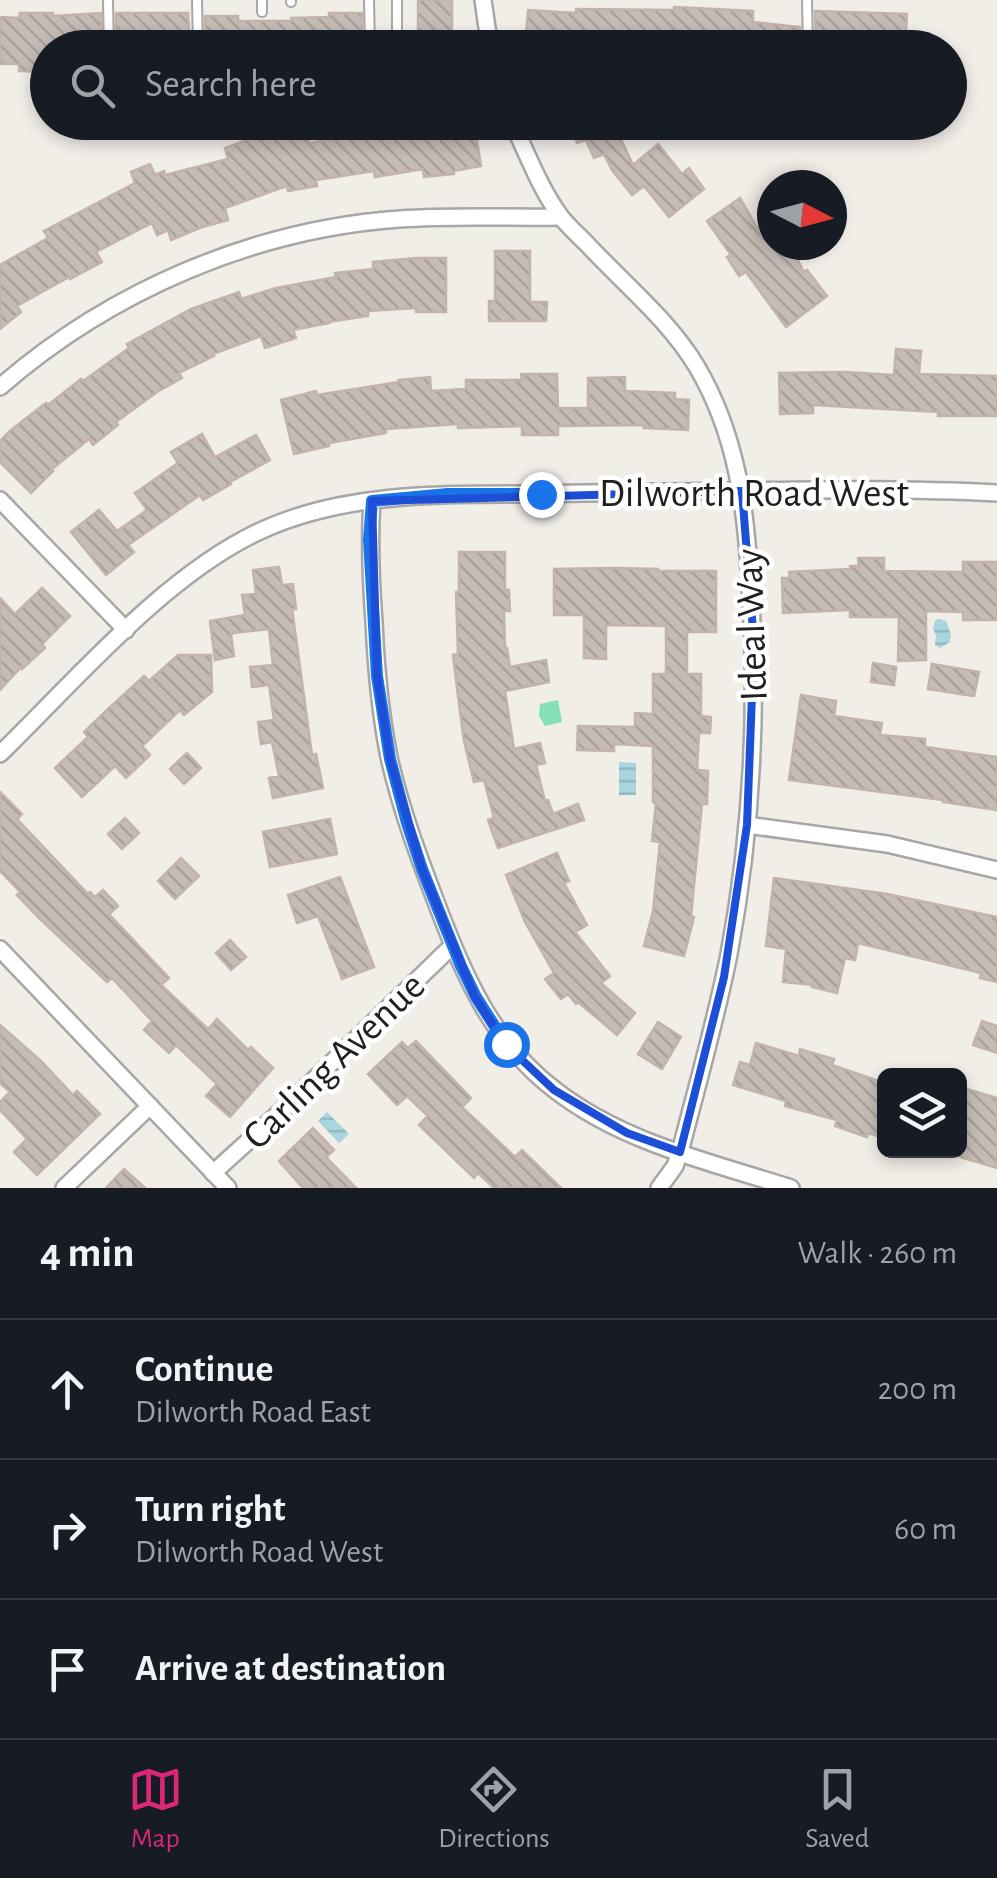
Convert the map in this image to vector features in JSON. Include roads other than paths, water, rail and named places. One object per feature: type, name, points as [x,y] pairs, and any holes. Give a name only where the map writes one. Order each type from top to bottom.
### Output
[{"type":"street","points":[[484,0],[488,30]]},
{"type":"street","name":"Ideal Way","points":[[521,140],[560,216],[658,315],[697,366],[731,442],[746,521],[754,726],[742,869],[724,977],[680,1152],[659,1188]]},
{"type":"street","points":[[0,388],[72,332],[127,299],[243,250],[302,234],[398,219],[560,216]]},
{"type":"street","name":"Dilworth Road West","points":[[0,754],[126,630],[188,576],[254,534],[302,514],[372,501],[448,494],[997,493]]},
{"type":"street","points":[[0,500],[126,630]]},
{"type":"street","points":[[372,501],[370,546],[377,676],[384,727],[407,823],[453,946],[492,1025],[534,1073],[589,1114],[626,1133],[792,1188]]},
{"type":"street","points":[[747,825],[886,844],[997,870]]},
{"type":"street","name":"Carling Avenue","points":[[214,1173],[453,946]]},
{"type":"street","points":[[0,948],[228,1188]]},
{"type":"street","points":[[64,1188],[150,1106]]},
{"type":"lane","points":[[108,0],[109,30]]},
{"type":"lane","points":[[197,0],[198,30]]},
{"type":"lane","points":[[262,0],[262,12]]},
{"type":"lane","points":[[370,0],[370,30]]},
{"type":"lane","points":[[396,0],[397,30]]},
{"type":"lane","points":[[808,0],[808,30]]},
{"type":"water","points":[[938,619],[946,621],[951,635],[950,642],[940,648],[935,645],[933,628]]},
{"type":"water","points":[[619,762],[636,763],[636,795],[619,795]]},
{"type":"water","points":[[327,1112],[349,1134],[339,1143],[318,1121]]}]
